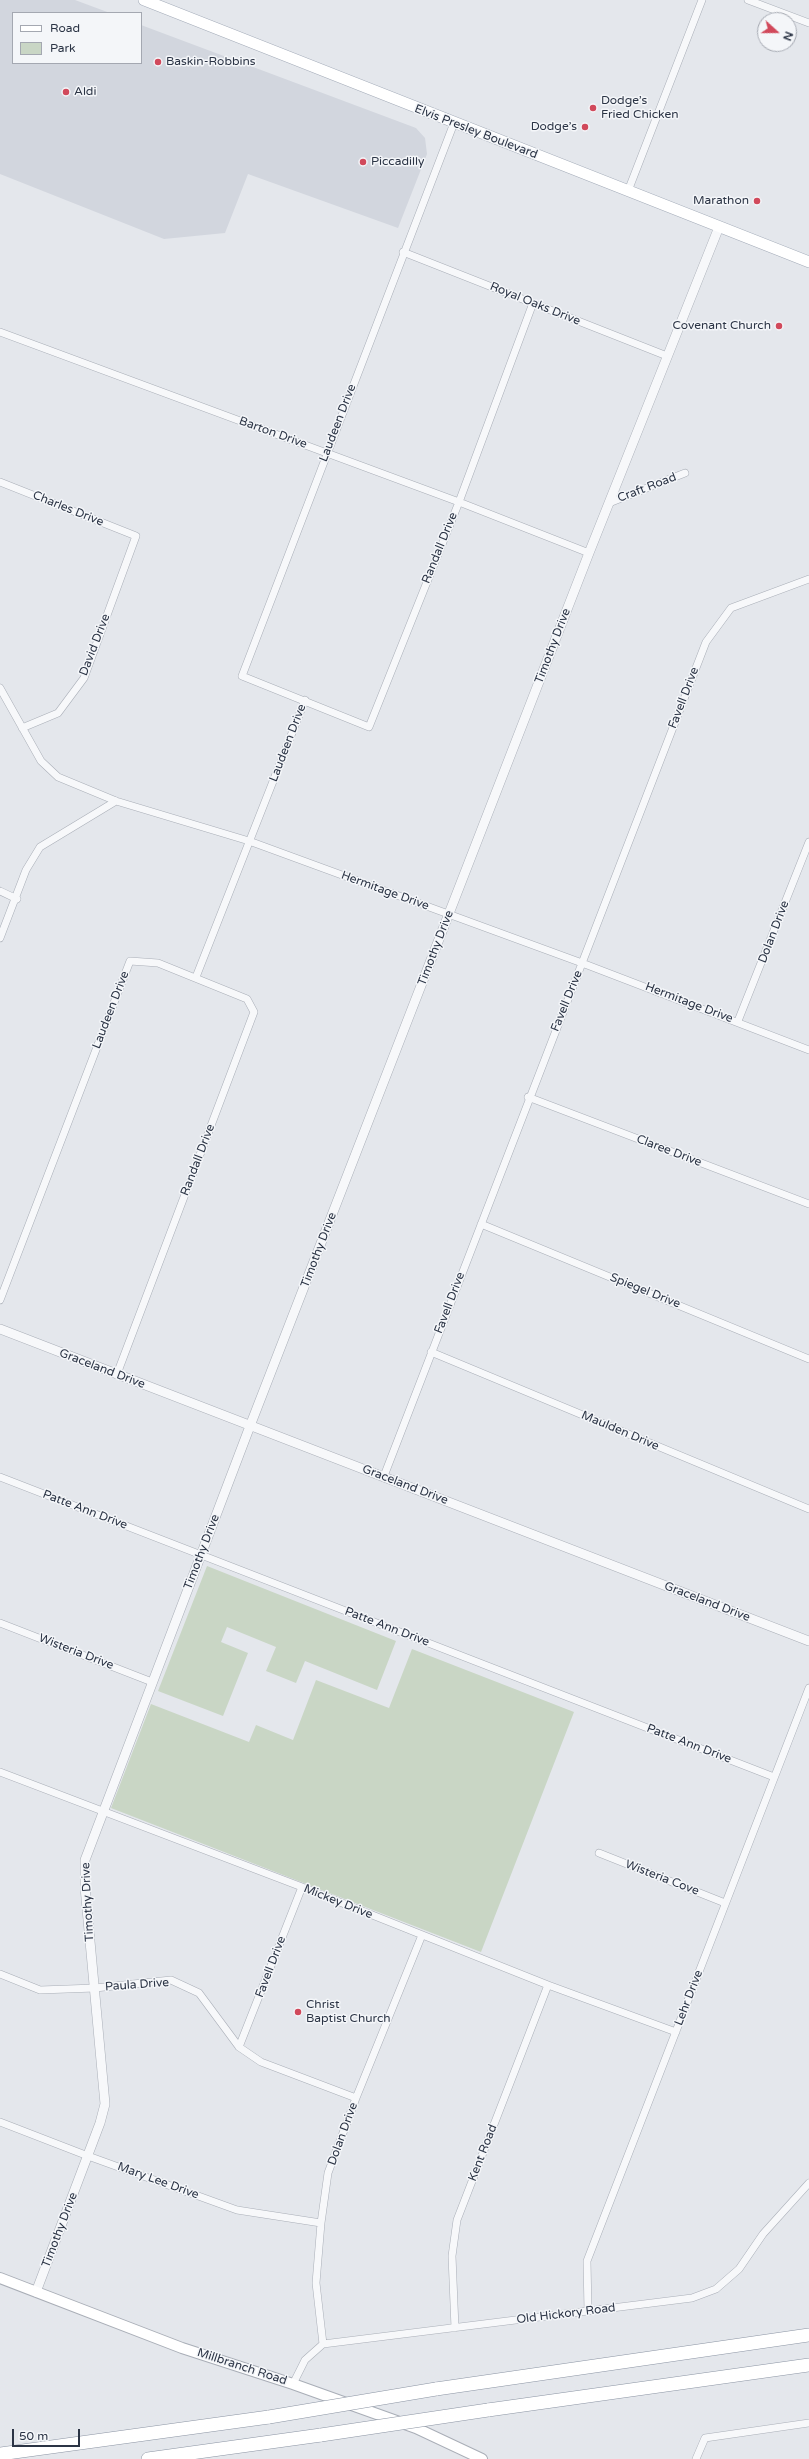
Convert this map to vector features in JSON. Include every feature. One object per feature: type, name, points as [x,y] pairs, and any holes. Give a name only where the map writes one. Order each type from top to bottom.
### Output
[{"type":"highway","points":[[0,2454],[269,2417],[436,2389],[809,2335]]},
{"type":"highway","points":[[148,2459],[809,2365]]},
{"type":"main road","name":"Elvis Presley Boulevard","points":[[144,0],[809,262]]},
{"type":"main road","name":"Millbranch Road","points":[[0,2278],[182,2348],[293,2384],[416,2428],[482,2459]]},
{"type":"street","points":[[628,191],[702,0]]},
{"type":"street","points":[[748,0],[809,24]]},
{"type":"street","name":"Laudeen Drive","points":[[0,1300],[130,961],[158,963],[196,977],[305,700],[242,676],[326,452],[454,123]]},
{"type":"street","name":"Timothy Drive","points":[[36,2292],[88,2156],[105,2104],[85,1887],[85,1860],[250,1426],[589,553],[719,226]]},
{"type":"street","name":"Royal Oaks Drive","points":[[403,252],[667,356]]},
{"type":"street","name":"Randall Drive","points":[[305,700],[369,727],[458,502],[533,303]]},
{"type":"street","name":"Barton Drive","points":[[0,332],[326,452],[589,553]]},
{"type":"street","name":"Craft Road","points":[[609,503],[685,473]]},
{"type":"street","name":"Charles Drive","points":[[0,482],[136,536]]},
{"type":"street","name":"David Drive","points":[[22,728],[58,713],[84,678],[136,536]]},
{"type":"street","name":"Favell Drive","points":[[384,1476],[528,1097],[582,963],[706,642],[731,608],[809,579]]},
{"type":"street","name":"Hermitage Drive","points":[[0,688],[41,761],[58,777],[116,801],[249,841],[738,1021],[809,1050]]},
{"type":"street","points":[[0,938],[17,899],[26,870],[40,847],[116,801]]},
{"type":"street","name":"Dolan Drive","points":[[738,1021],[806,859],[809,842]]},
{"type":"street","points":[[0,891],[17,899]]},
{"type":"street","name":"Randall Drive","points":[[117,1374],[254,1012],[247,999],[196,977]]},
{"type":"street","name":"Claree Drive","points":[[528,1097],[809,1204]]},
{"type":"street","name":"Spiegel Drive","points":[[481,1224],[809,1359]]},
{"type":"street","name":"Graceland Drive","points":[[0,1329],[809,1641]]},
{"type":"street","name":"Maulden Drive","points":[[431,1352],[809,1509]]},
{"type":"street","name":"Patte Ann Drive","points":[[0,1477],[774,1777]]},
{"type":"street","name":"Wisteria Drive","points":[[0,1623],[152,1682]]},
{"type":"street","name":"Lehr Drive","points":[[588,2311],[587,2261],[809,1688]]},
{"type":"street","name":"Mickey Drive","points":[[0,1772],[676,2032]]},
{"type":"street","name":"Wisteria Cove","points":[[599,1853],[725,1903]]},
{"type":"street","name":"Favell Drive","points":[[239,2047],[302,1887]]},
{"type":"street","name":"Dolan Drive","points":[[323,2344],[316,2283],[321,2224],[328,2173],[356,2098],[422,1935]]},
{"type":"street","name":"Paula Drive","points":[[0,1974],[40,1990],[95,1988],[171,1980],[199,1992],[239,2047],[261,2062],[356,2098]]},
{"type":"street","name":"Kent Road","points":[[455,2328],[452,2256],[457,2220],[548,1984]]},
{"type":"street","name":"Mary Lee Drive","points":[[0,2122],[88,2156],[238,2210],[321,2224]]},
{"type":"street","name":"Old Hickory Road","points":[[323,2344],[692,2298],[716,2289],[739,2269],[763,2234],[809,2183]]},
{"type":"street","points":[[293,2384],[305,2360],[323,2344]]},
{"type":"street","points":[[696,2459],[705,2438],[809,2423]]},
{"type":"shaded area","points":[[0,0],[75,0],[107,12],[12,12],[12,64],[142,64],[142,25],[416,128],[425,138],[427,154],[398,228],[248,174],[225,233],[164,239],[0,174]]},
{"type":"green space","points":[[207,1566],[396,1641],[377,1690],[305,1661],[296,1683],[266,1671],[276,1647],[227,1627],[221,1642],[248,1653],[223,1716],[158,1691]]},
{"type":"green space","points":[[412,1649],[574,1712],[481,1952],[111,1808],[151,1704],[249,1742],[256,1725],[293,1740],[316,1680],[389,1708]]},
{"type":"place","name":"Baskin-Robbins","points":[[158,62]]},
{"type":"place","name":"Aldi","points":[[66,92]]},
{"type":"place","name":"Dodge’s Fried Chicken","points":[[593,108]]},
{"type":"place","name":"Dodge’s","points":[[585,127]]},
{"type":"place","name":"Piccadilly","points":[[363,162]]},
{"type":"place","name":"Marathon","points":[[757,201]]},
{"type":"place","name":"Covenant Church","points":[[779,326]]},
{"type":"place","name":"Christ Baptist Church","points":[[298,2012]]}]
